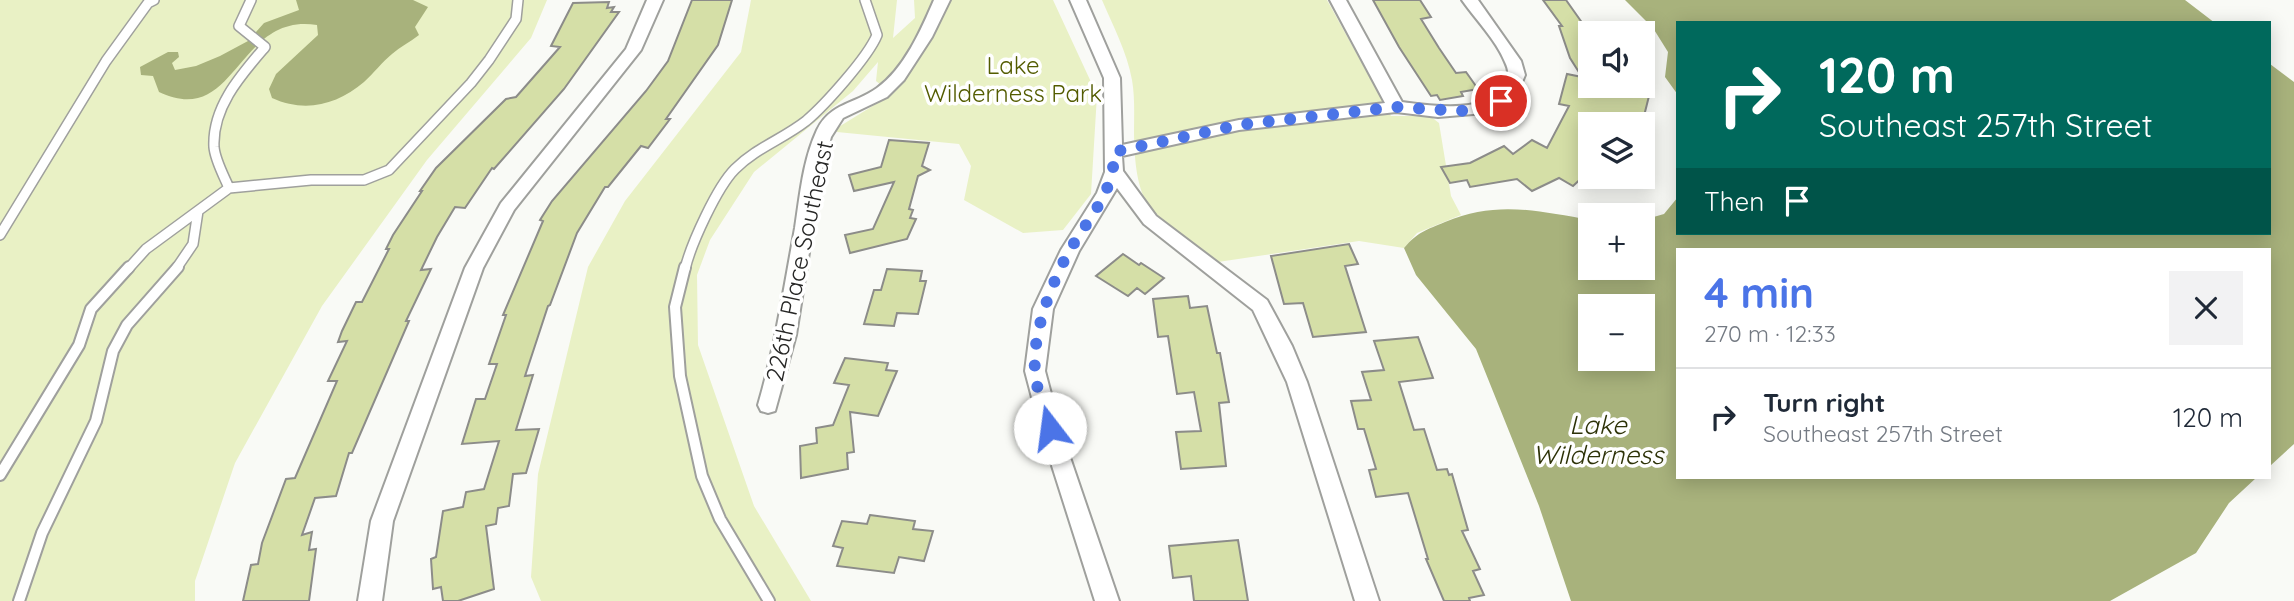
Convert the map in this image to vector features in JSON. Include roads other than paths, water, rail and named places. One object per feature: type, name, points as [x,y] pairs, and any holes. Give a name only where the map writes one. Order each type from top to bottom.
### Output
[{"type":"street","points":[[370,601],[382,521],[474,268],[507,207],[633,50],[655,0]]},
{"type":"street","name":"226th Place Southeast","points":[[768,405],[780,368],[814,172],[829,124],[844,110],[884,91],[914,55],[942,0]]},
{"type":"street","points":[[1078,0],[1112,78],[1114,162],[1106,194],[1070,250],[1043,309],[1035,371],[1054,441],[1107,601]]},
{"type":"street","points":[[1338,0],[1396,107]]},
{"type":"street","points":[[1114,162],[1239,125],[1396,107],[1459,111],[1485,108],[1501,101],[1511,89],[1517,75],[1513,61],[1471,0]]},
{"type":"street","points":[[1114,162],[1150,220],[1260,305],[1297,382],[1367,601]]},
{"type":"lane","points":[[0,235],[106,61],[148,3],[153,0]]},
{"type":"lane","points":[[229,188],[214,148],[217,125],[231,87],[265,47],[239,26],[251,0]]},
{"type":"lane","points":[[0,475],[79,345],[91,309],[146,248],[229,188],[311,180],[363,180],[389,170],[471,83],[489,60],[516,19],[518,0]]},
{"type":"lane","points":[[769,601],[720,519],[702,476],[680,376],[675,307],[687,261],[718,192],[733,170],[755,151],[806,121],[870,52],[877,35],[865,0]]},
{"type":"lane","points":[[19,601],[42,533],[96,421],[113,351],[127,326],[179,266],[193,244],[198,211]]},
{"type":"water","points":[[296,0],[413,0],[428,7],[415,27],[419,35],[392,54],[354,90],[320,104],[308,106],[284,103],[272,98],[269,89],[276,74],[318,35],[317,25],[290,26],[269,35],[222,84],[205,95],[185,99],[159,92],[153,76],[141,75],[140,67],[168,52],[178,52],[179,57],[172,63],[175,70],[196,66],[220,56],[248,41],[264,23],[299,10]]},
{"type":"water","points":[[1625,0],[2185,0],[2212,21],[1676,21],[1676,92],[1665,77],[1668,52],[1655,31],[1655,21],[1646,21]]},
{"type":"water","name":"Lake Wilderness","points":[[2271,65],[2294,82],[2294,444],[2271,465],[2271,248],[1676,248],[1676,479],[2255,479],[2229,503],[2196,553],[2110,601],[1571,601],[1539,506],[1476,349],[1416,275],[1404,248],[1423,232],[1464,215],[1500,209],[1552,213],[1578,218],[1578,280],[1655,280],[1655,217],[1664,214],[1676,199],[1676,235],[2271,235]]},
{"type":"park label","name":"Lake Wilderness Park","points":[[1013,79]]}]
